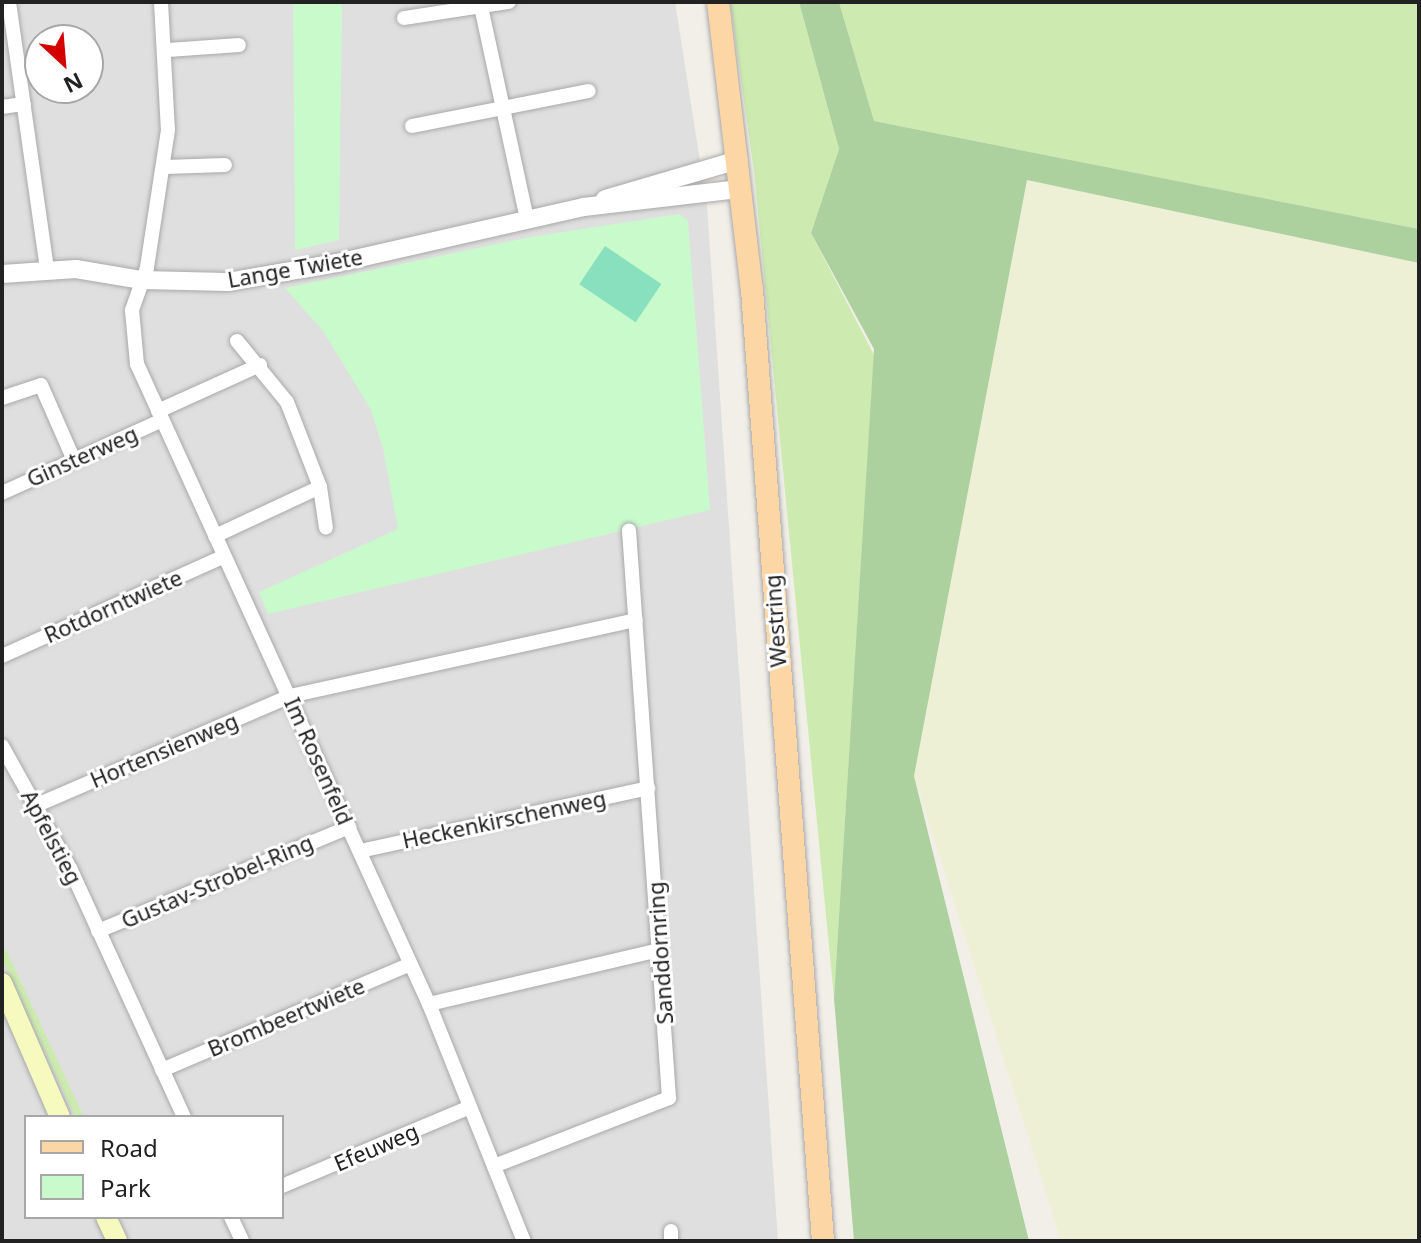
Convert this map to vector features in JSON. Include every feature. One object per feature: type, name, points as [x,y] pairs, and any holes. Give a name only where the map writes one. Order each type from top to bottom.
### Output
[{"type":"main road","name":"Westring","points":[[718,2],[738,160],[823,1241]]},
{"type":"main road","points":[[2,983],[59,1115]]},
{"type":"main road","points":[[107,1219],[117,1241]]},
{"type":"street","points":[[9,2],[47,269]]},
{"type":"street","name":"Im Rosenfeld","points":[[161,2],[168,50],[165,167],[131,335],[160,415],[429,1004],[524,1241]]},
{"type":"street","points":[[404,18],[509,2]]},
{"type":"street","points":[[481,4],[527,219]]},
{"type":"street","points":[[168,50],[239,45]]},
{"type":"street","points":[[412,126],[589,91]]},
{"type":"street","points":[[2,107],[24,104]]},
{"type":"street","name":"Lange Twiete","points":[[2,274],[47,269],[108,272],[142,280],[227,282],[337,263],[584,207],[738,160]]},
{"type":"street","points":[[165,167],[225,165]]},
{"type":"street","name":"Lange Twiete","points":[[584,207],[740,189]]},
{"type":"street","points":[[237,341],[260,365],[287,402],[320,487],[326,528]]},
{"type":"street","name":"Ginsterweg","points":[[2,493],[74,460],[260,365]]},
{"type":"street","points":[[2,398],[41,385],[74,460]]},
{"type":"street","points":[[215,536],[320,487]]},
{"type":"street","name":"Sanddornring","points":[[494,1166],[669,1098],[629,530]]},
{"type":"street","name":"Rotdorntwiete","points":[[2,656],[224,556]]},
{"type":"street","points":[[290,696],[636,620]]},
{"type":"street","name":"Hortensienweg","points":[[37,805],[290,696]]},
{"type":"street","name":"Apfelstieg","points":[[2,746],[37,805],[98,931]]},
{"type":"street","name":"Heckenkirschenweg","points":[[360,851],[648,788]]},
{"type":"street","name":"Gustav-Strobel-Ring","points":[[183,1115],[98,931],[349,827]]},
{"type":"street","points":[[429,1004],[660,950]]},
{"type":"street","name":"Brombeertwiete","points":[[162,1070],[410,964]]},
{"type":"street","name":"Efeuweg","points":[[284,1185],[470,1107]]},
{"type":"street","points":[[232,1219],[242,1241]]},
{"type":"shaded area","points":[[2,2],[675,2],[707,206],[778,1241],[2,1241]]},
{"type":"green space","points":[[293,2],[342,2],[339,240],[295,250]]},
{"type":"green space","points":[[730,2],[799,2],[839,149],[811,233],[874,355],[834,998],[754,171]]},
{"type":"green space","points":[[799,2],[839,2],[874,121],[1419,229],[1419,263],[1027,180],[914,776],[1029,1241],[854,1241],[834,998],[874,349],[811,233],[839,149]]},
{"type":"green space","points":[[839,2],[1419,2],[1419,229],[874,121]]},
{"type":"green space","points":[[1027,180],[1419,263],[1419,1241],[1061,1241],[914,776]]},
{"type":"green space","points":[[679,214],[688,221],[710,510],[268,614],[259,592],[398,529],[383,448],[370,408],[323,331],[285,288],[531,237]]},
{"type":"green space","points":[[605,246],[661,284],[636,322],[579,284]]},
{"type":"green space","points":[[2,943],[83,1115],[74,1115],[2,960]]}]
